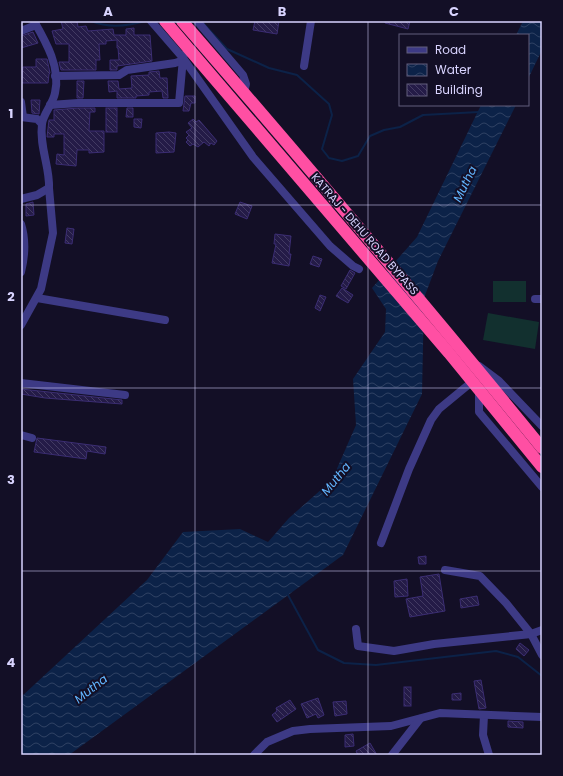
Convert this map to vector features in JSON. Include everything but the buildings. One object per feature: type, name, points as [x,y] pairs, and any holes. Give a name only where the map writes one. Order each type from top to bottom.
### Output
[{"type":"highway","name":"KATRAJ - DEHU ROAD BYPASS","points":[[182,21],[194,26],[244,92],[358,227],[453,349],[476,386],[542,467]]},
{"type":"highway","name":"KATRAJ - DEHU ROAD BYPASS","points":[[162,25],[176,32],[348,234],[453,349],[472,362],[542,448]]},
{"type":"street","points":[[151,21],[162,25],[183,58],[253,157],[330,246],[353,266],[359,269]]},
{"type":"street","points":[[304,66],[311,21]]},
{"type":"street","points":[[21,31],[35,23],[48,45],[55,76],[55,93],[42,123],[42,145],[49,176],[53,233],[41,289],[21,325]]},
{"type":"street","points":[[194,26],[243,75],[246,79],[244,92]]},
{"type":"street","points":[[50,105],[78,103],[179,103],[183,58],[187,46]]},
{"type":"street","points":[[55,76],[118,75],[127,70],[167,65],[181,61],[183,58]]},
{"type":"street","points":[[21,102],[22,117],[37,119],[42,123]]},
{"type":"street","points":[[21,199],[37,195],[49,188]]},
{"type":"street","points":[[21,224],[25,244],[24,260],[21,272]]},
{"type":"street","points":[[37,298],[164,320]]},
{"type":"street","points":[[472,362],[499,381],[541,423]]},
{"type":"street","points":[[21,383],[125,395]]},
{"type":"street","points":[[381,543],[409,469],[431,420],[439,409],[476,386],[479,412],[542,488]]},
{"type":"street","points":[[21,435],[32,438]]},
{"type":"street","points":[[445,570],[480,576],[506,602],[531,634],[542,655]]},
{"type":"street","points":[[356,629],[358,646],[394,650],[434,644],[531,634],[542,630]]},
{"type":"street","points":[[254,755],[261,752],[267,742],[293,731],[391,726],[420,720],[440,713],[542,717]]},
{"type":"street","points":[[484,715],[483,735],[489,755]]},
{"type":"street","points":[[392,755],[420,720]]},
{"type":"green space","points":[[493,281],[526,281],[526,302],[493,302]]},
{"type":"green space","points":[[488,313],[539,322],[535,349],[483,340]]},
{"type":"water","points":[[523,21],[542,21],[542,50],[529,77],[529,34],[516,34]]},
{"type":"water","name":"Mutha","points":[[481,106],[516,106],[438,261],[424,298],[422,394],[343,555],[69,755],[21,755],[21,697],[147,580],[183,532],[240,529],[268,542],[289,518],[332,480],[356,425],[353,379],[385,332],[386,309],[372,288],[417,237]]},
{"type":"waterway","points":[[91,21],[104,25],[118,26],[145,21]]},
{"type":"waterway","points":[[202,22],[227,49],[269,68],[297,75],[329,104],[332,115],[322,149],[329,158],[342,161],[358,156],[370,136],[384,130],[400,127],[423,115],[479,112]]},
{"type":"waterway","points":[[288,595],[318,650],[344,663],[376,665],[496,651],[518,657],[542,676]]}]
